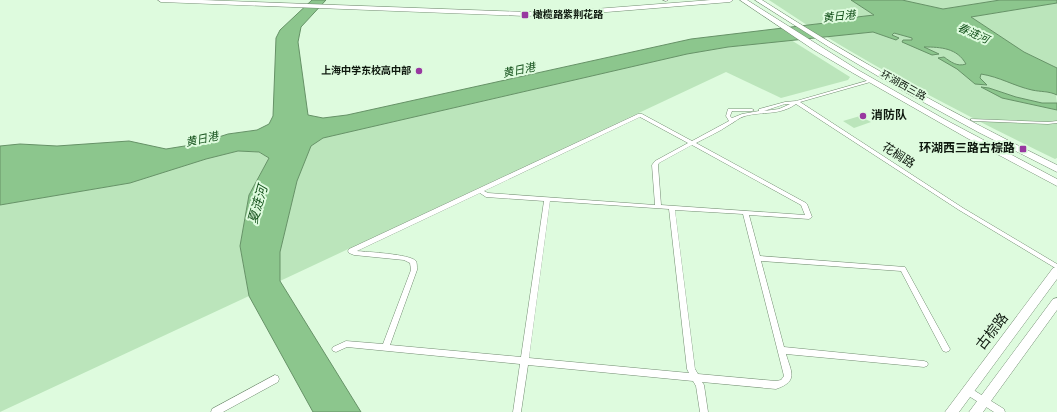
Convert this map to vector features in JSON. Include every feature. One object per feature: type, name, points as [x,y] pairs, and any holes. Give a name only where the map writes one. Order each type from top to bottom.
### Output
[{"type":"main road","points":[[161,0],[306,4]]},
{"type":"main road","points":[[260,0],[322,5],[525,14],[582,12],[730,0]]},
{"type":"main road","points":[[322,5],[532,10],[670,0]]},
{"type":"main road","name":"环湖西三路","points":[[743,0],[803,40],[872,81],[980,142],[1057,182]]},
{"type":"main road","name":"环湖西三路","points":[[758,0],[817,38],[933,104],[1057,169]]},
{"type":"main road","name":"古棕路","points":[[951,412],[1057,271]]},
{"type":"main road","points":[[975,412],[1057,302]]},
{"type":"street","points":[[731,120],[728,113],[735,109],[763,110],[872,81]]},
{"type":"street","points":[[658,207],[655,165],[728,124],[731,120],[743,113],[769,112],[790,107],[796,102]]},
{"type":"street","name":"花榈路","points":[[796,102],[954,205],[1057,267]]},
{"type":"street","points":[[385,348],[414,270],[413,262],[405,258],[354,254],[351,251],[640,115],[804,204],[809,217],[547,199],[486,194],[481,191]]},
{"type":"street","points":[[973,120],[1048,123],[1057,122]]},
{"type":"street","points":[[517,412],[547,199]]},
{"type":"street","points":[[672,208],[691,369],[700,385],[704,412]]},
{"type":"street","points":[[336,349],[346,344],[696,377],[776,384],[783,383],[787,380],[788,376],[745,212]]},
{"type":"street","points":[[757,258],[903,269],[946,350]]},
{"type":"street","points":[[781,350],[924,364]]},
{"type":"street","points":[[216,412],[275,379]]},
{"type":"street","points":[[967,390],[1001,412]]},
{"type":"shaded area","points":[[769,0],[851,0],[875,15],[857,17],[850,20],[807,25]]},
{"type":"shaded area","points":[[902,0],[1000,0],[943,9]]},
{"type":"shaded area","points":[[1057,3],[1057,68],[1024,52],[971,17]]},
{"type":"shaded area","points":[[873,32],[896,40],[892,35],[894,33],[912,38],[912,40],[903,40],[926,49],[923,47],[942,48],[953,52],[966,64],[957,64],[944,57],[939,58],[957,69],[975,84],[986,84],[980,78],[981,74],[993,76],[1033,90],[1056,94],[1057,103],[1042,103],[1016,97],[989,88],[1002,98],[1057,110],[1057,158],[1055,159],[938,100],[825,36]]},
{"type":"shaded area","points":[[791,40],[850,77],[848,80],[781,98],[726,72],[280,281],[280,252],[297,181],[311,146],[323,138],[687,54],[728,47]]},
{"type":"shaded area","points":[[860,116],[871,122],[854,128],[843,121]]},
{"type":"shaded area","points":[[238,151],[258,152],[269,158],[249,195],[240,246],[249,296],[0,412],[0,205],[130,183],[206,159]]},
{"type":"water","points":[[312,0],[326,0],[301,27],[298,42],[308,115],[323,118],[347,115],[691,39],[850,20],[857,17],[874,15],[851,0],[902,0],[943,9],[1000,0],[1057,0],[1057,3],[971,17],[1024,52],[1057,68],[1057,95],[1035,91],[981,74],[980,78],[987,85],[975,84],[957,69],[938,58],[944,57],[957,64],[966,64],[953,52],[942,48],[924,47],[939,54],[932,55],[902,42],[903,40],[912,40],[912,38],[894,33],[892,35],[899,38],[896,40],[873,32],[728,47],[687,54],[323,138],[311,146],[297,181],[280,252],[280,281],[361,412],[313,412],[249,296],[240,246],[249,195],[269,158],[259,152],[238,151],[206,159],[130,183],[0,205],[0,146],[20,144],[57,146],[129,141],[166,149],[197,144],[228,134],[257,130],[269,124],[273,116],[276,38],[280,30]]},
{"type":"water","points":[[981,87],[1042,103],[1057,103],[1057,110],[1002,98]]},
{"type":"place","name":"橄榄路紫荆花路","points":[[525,15]]},
{"type":"place","name":"上海中学东校高中部","points":[[419,71]]},
{"type":"place","name":"消防队","points":[[863,116]]},
{"type":"place","name":"环湖西三路古棕路","points":[[1023,149]]},
{"type":"water label","name":"黄日港","points":[[839,17]]},
{"type":"water label","name":"春涟河","points":[[973,34]]},
{"type":"water label","name":"黄日港","points":[[519,71]]},
{"type":"water label","name":"黄日港","points":[[202,140]]},
{"type":"water label","name":"夏涟河","points":[[259,205]]}]
